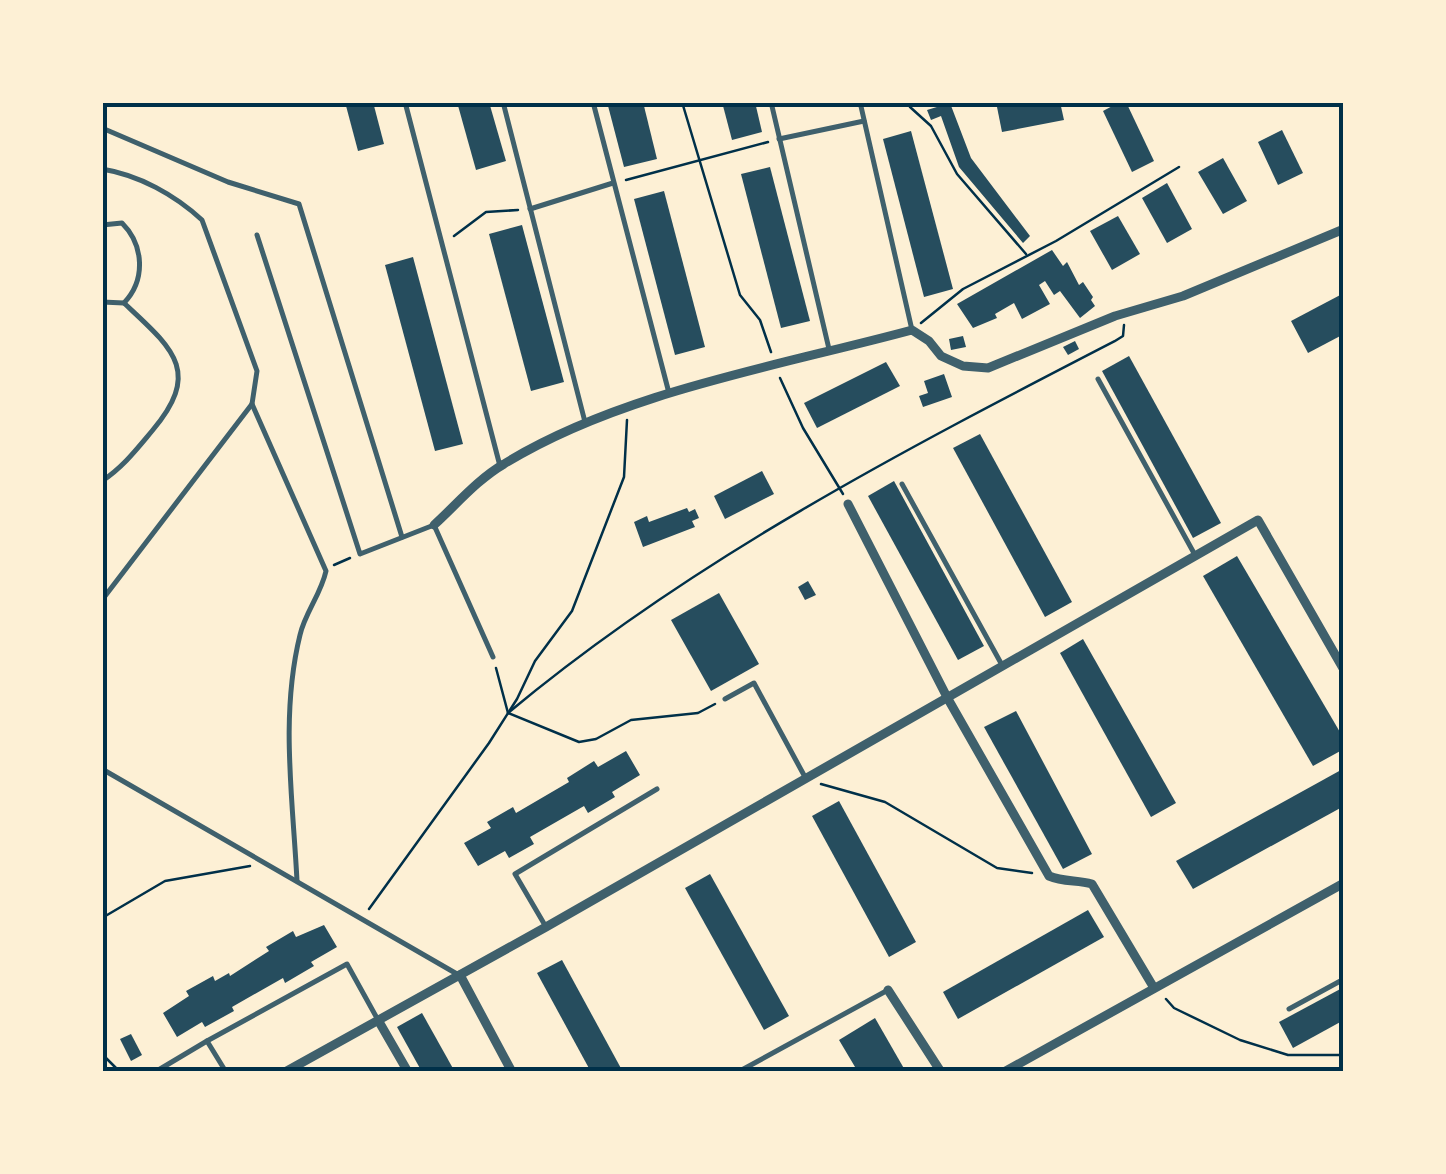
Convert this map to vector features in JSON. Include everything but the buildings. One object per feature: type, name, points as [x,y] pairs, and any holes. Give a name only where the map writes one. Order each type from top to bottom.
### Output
[{"type":"street","points":[[434,525],[500,466],[564,430],[669,394],[912,330],[929,340],[941,356],[964,366],[988,368],[1125,314],[1183,296],[1344,229]]},
{"type":"street","points":[[848,504],[948,699],[1049,876],[1092,884],[1154,988]]},
{"type":"street","points":[[285,1072],[806,780],[1258,520],[1344,670]]},
{"type":"street","points":[[1004,1072],[1344,883]]},
{"type":"street","points":[[460,975],[512,1072]]},
{"type":"street","points":[[888,990],[941,1072]]},
{"type":"street","points":[[378,1020],[408,1072]]},
{"type":"lane","points":[[405,102],[500,466]]},
{"type":"lane","points":[[502,102],[586,425]]},
{"type":"lane","points":[[593,102],[669,394]]},
{"type":"lane","points":[[771,102],[830,352]]},
{"type":"lane","points":[[860,102],[912,330]]},
{"type":"lane","points":[[779,139],[865,121]]},
{"type":"lane","points":[[102,128],[228,182],[300,204],[402,537]]},
{"type":"lane","points":[[102,169],[128,174],[186,205],[202,220],[257,371],[252,404],[102,600]]},
{"type":"lane","points":[[529,209],[613,183]]},
{"type":"lane","points":[[102,225],[122,223],[139,252],[141,268],[130,298],[124,303]]},
{"type":"lane","points":[[257,235],[360,554],[434,525],[493,657]]},
{"type":"lane","points":[[102,302],[124,303],[162,338],[177,364],[180,382],[166,416],[128,461],[102,481]]},
{"type":"lane","points":[[1098,379],[1195,555]]},
{"type":"lane","points":[[252,404],[326,568],[324,584],[301,630],[291,680],[290,808],[298,881]]},
{"type":"lane","points":[[902,484],[1004,667]]},
{"type":"lane","points":[[725,699],[754,683],[806,780]]},
{"type":"lane","points":[[102,769],[460,975]]},
{"type":"lane","points":[[546,927],[516,874],[658,789]]},
{"type":"lane","points":[[155,1072],[347,964],[378,1020]]},
{"type":"lane","points":[[1289,1009],[1344,979]]},
{"type":"lane","points":[[738,1072],[888,990]]},
{"type":"lane","points":[[207,1042],[226,1072]]},
{"type":"path","points":[[682,102],[740,295],[760,320],[803,428],[848,504]]},
{"type":"path","points":[[910,106],[931,126],[957,174],[1027,256]]},
{"type":"path","points":[[613,183],[779,139]]},
{"type":"path","points":[[912,330],[963,289],[1179,167]]},
{"type":"path","points":[[442,245],[486,212],[529,209]]},
{"type":"path","points":[[508,714],[563,667],[838,486],[1123,336],[1125,314]]},
{"type":"path","points":[[362,919],[508,714],[535,661],[572,611],[624,477],[629,408]]},
{"type":"path","points":[[326,568],[360,554]]},
{"type":"path","points":[[493,657],[508,714]]},
{"type":"path","points":[[508,714],[579,742],[596,739],[631,720],[698,714],[725,699]]},
{"type":"path","points":[[806,780],[884,802],[997,868],[1049,876]]},
{"type":"path","points":[[102,918],[165,881],[266,863]]},
{"type":"path","points":[[1154,988],[1174,1008],[1240,1040],[1288,1054],[1344,1055]]},
{"type":"path","points":[[102,1054],[120,1072]]}]
